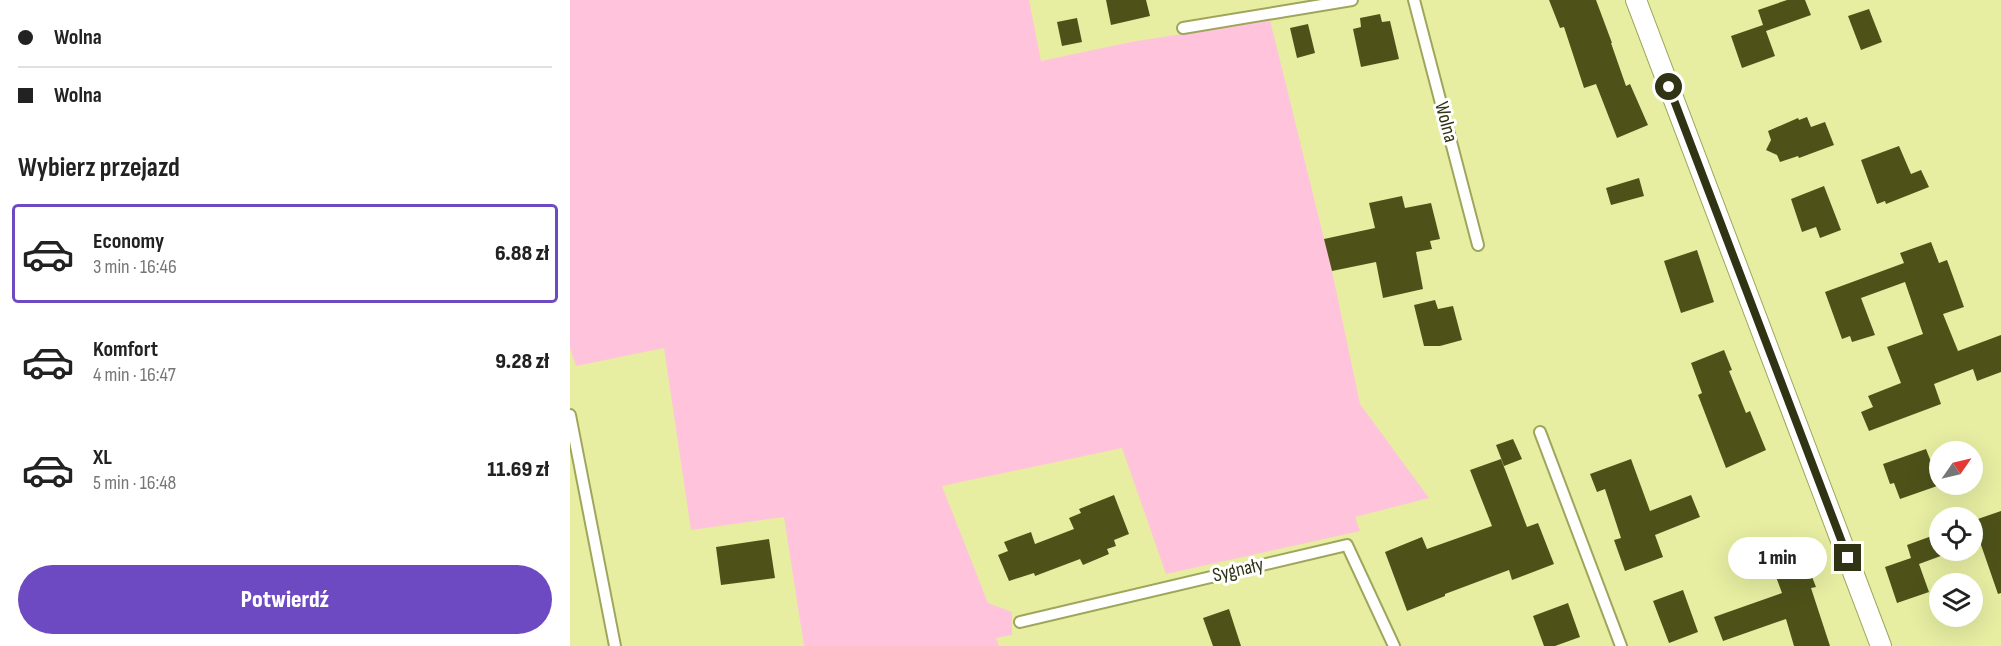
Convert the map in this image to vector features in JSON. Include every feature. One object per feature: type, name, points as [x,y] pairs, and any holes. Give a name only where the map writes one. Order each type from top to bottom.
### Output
[{"type":"street","points":[[1636,0],[1881,646]]},
{"type":"lane","points":[[1183,28],[1352,0]]},
{"type":"lane","name":"Wolna","points":[[1414,0],[1478,245]]},
{"type":"lane","points":[[570,415],[615,646]]},
{"type":"lane","points":[[1540,432],[1621,646]]},
{"type":"lane","name":"Sygnały","points":[[1020,622],[1347,545],[1394,646]]},
{"type":"shaded area","points":[[570,0],[1029,0],[1041,61],[1131,42],[1270,20],[1332,271],[1360,404],[1429,498],[1355,517],[1360,531],[1166,574],[1122,448],[942,486],[988,603],[1012,612],[1012,635],[996,638],[999,646],[804,646],[784,517],[691,530],[664,348],[576,366],[570,348]]},
{"type":"building","points":[[1106,0],[1146,0],[1150,16],[1111,25]]},
{"type":"building","points":[[1549,0],[1596,0],[1626,86],[1630,84],[1648,125],[1617,138],[1596,84],[1584,88],[1564,27],[1560,28]]},
{"type":"building","points":[[1787,0],[1805,0],[1811,15],[1766,31],[1775,56],[1742,68],[1731,36],[1763,25],[1758,10]]},
{"type":"building","points":[[1869,9],[1882,42],[1861,50],[1848,16]]},
{"type":"building","points":[[1380,14],[1382,22],[1390,21],[1399,59],[1361,67],[1353,29],[1361,27],[1360,18]]},
{"type":"building","points":[[1077,18],[1082,42],[1062,46],[1057,22]]},
{"type":"building","points":[[1308,24],[1315,53],[1297,58],[1290,28]]},
{"type":"building","points":[[1807,117],[1811,127],[1825,122],[1834,145],[1799,158],[1798,156],[1780,162],[1777,155],[1766,150],[1771,140],[1768,131],[1798,118],[1799,120]]},
{"type":"building","points":[[1899,146],[1911,174],[1921,170],[1929,187],[1886,204],[1885,201],[1877,204],[1861,160]]},
{"type":"building","points":[[1639,178],[1644,196],[1611,205],[1606,188]]},
{"type":"building","points":[[1824,186],[1841,230],[1820,238],[1816,227],[1802,232],[1791,199]]},
{"type":"building","points":[[1402,196],[1405,208],[1431,203],[1440,239],[1430,241],[1432,249],[1416,252],[1423,289],[1383,298],[1376,262],[1332,271],[1324,239],[1375,228],[1369,203]]},
{"type":"building","points":[[1931,242],[1939,263],[1947,260],[1964,307],[1943,314],[1958,351],[2001,335],[2001,372],[1977,381],[1973,369],[1934,384],[1941,404],[1869,431],[1861,412],[1873,407],[1868,396],[1901,383],[1887,347],[1923,334],[1905,282],[1861,298],[1875,335],[1852,342],[1850,336],[1842,339],[1825,292],[1904,263],[1900,253]]},
{"type":"building","points":[[1697,250],[1714,302],[1681,313],[1664,261]]},
{"type":"building","points":[[1435,300],[1438,309],[1453,306],[1462,340],[1440,346],[1424,346],[1414,305]]},
{"type":"building","points":[[1724,350],[1732,370],[1729,371],[1746,413],[1750,411],[1766,450],[1726,468],[1698,395],[1702,393],[1691,363]]},
{"type":"building","points":[[1513,439],[1522,459],[1504,466],[1496,445]]},
{"type":"building","points":[[1926,449],[1929,457],[1929,489],[1900,499],[1894,483],[1890,484],[1883,464]]},
{"type":"building","points":[[1501,459],[1527,527],[1538,523],[1554,564],[1512,580],[1509,570],[1407,611],[1385,552],[1422,537],[1427,549],[1492,526],[1470,470]]},
{"type":"building","points":[[1631,459],[1650,511],[1691,495],[1700,517],[1655,535],[1663,557],[1625,571],[1614,540],[1621,538],[1605,489],[1597,492],[1590,474]]},
{"type":"building","points":[[1114,495],[1129,534],[1114,540],[1116,546],[1107,549],[1109,554],[1083,565],[1080,559],[1035,576],[1034,573],[1009,581],[998,555],[1008,551],[1004,542],[1031,532],[1035,544],[1074,529],[1069,518],[1081,513],[1079,509]]},
{"type":"building","points":[[2001,511],[2001,593],[1998,594],[1983,551],[1983,517]]},
{"type":"building","points":[[1929,537],[1929,560],[1919,564],[1929,592],[1897,603],[1885,567],[1911,558],[1907,545]]},
{"type":"building","points":[[769,539],[775,578],[721,585],[716,547]]},
{"type":"building","points":[[1803,554],[1816,587],[1811,588],[1830,646],[1794,646],[1786,619],[1723,641],[1714,617],[1782,593],[1772,566]]},
{"type":"building","points":[[1683,590],[1698,632],[1669,643],[1653,601]]},
{"type":"building","points":[[1568,603],[1580,637],[1555,646],[1544,646],[1533,616]]},
{"type":"building","points":[[1229,609],[1241,646],[1213,646],[1203,618]]},
{"type":"route","points":[[1669,87],[1848,558]]}]
